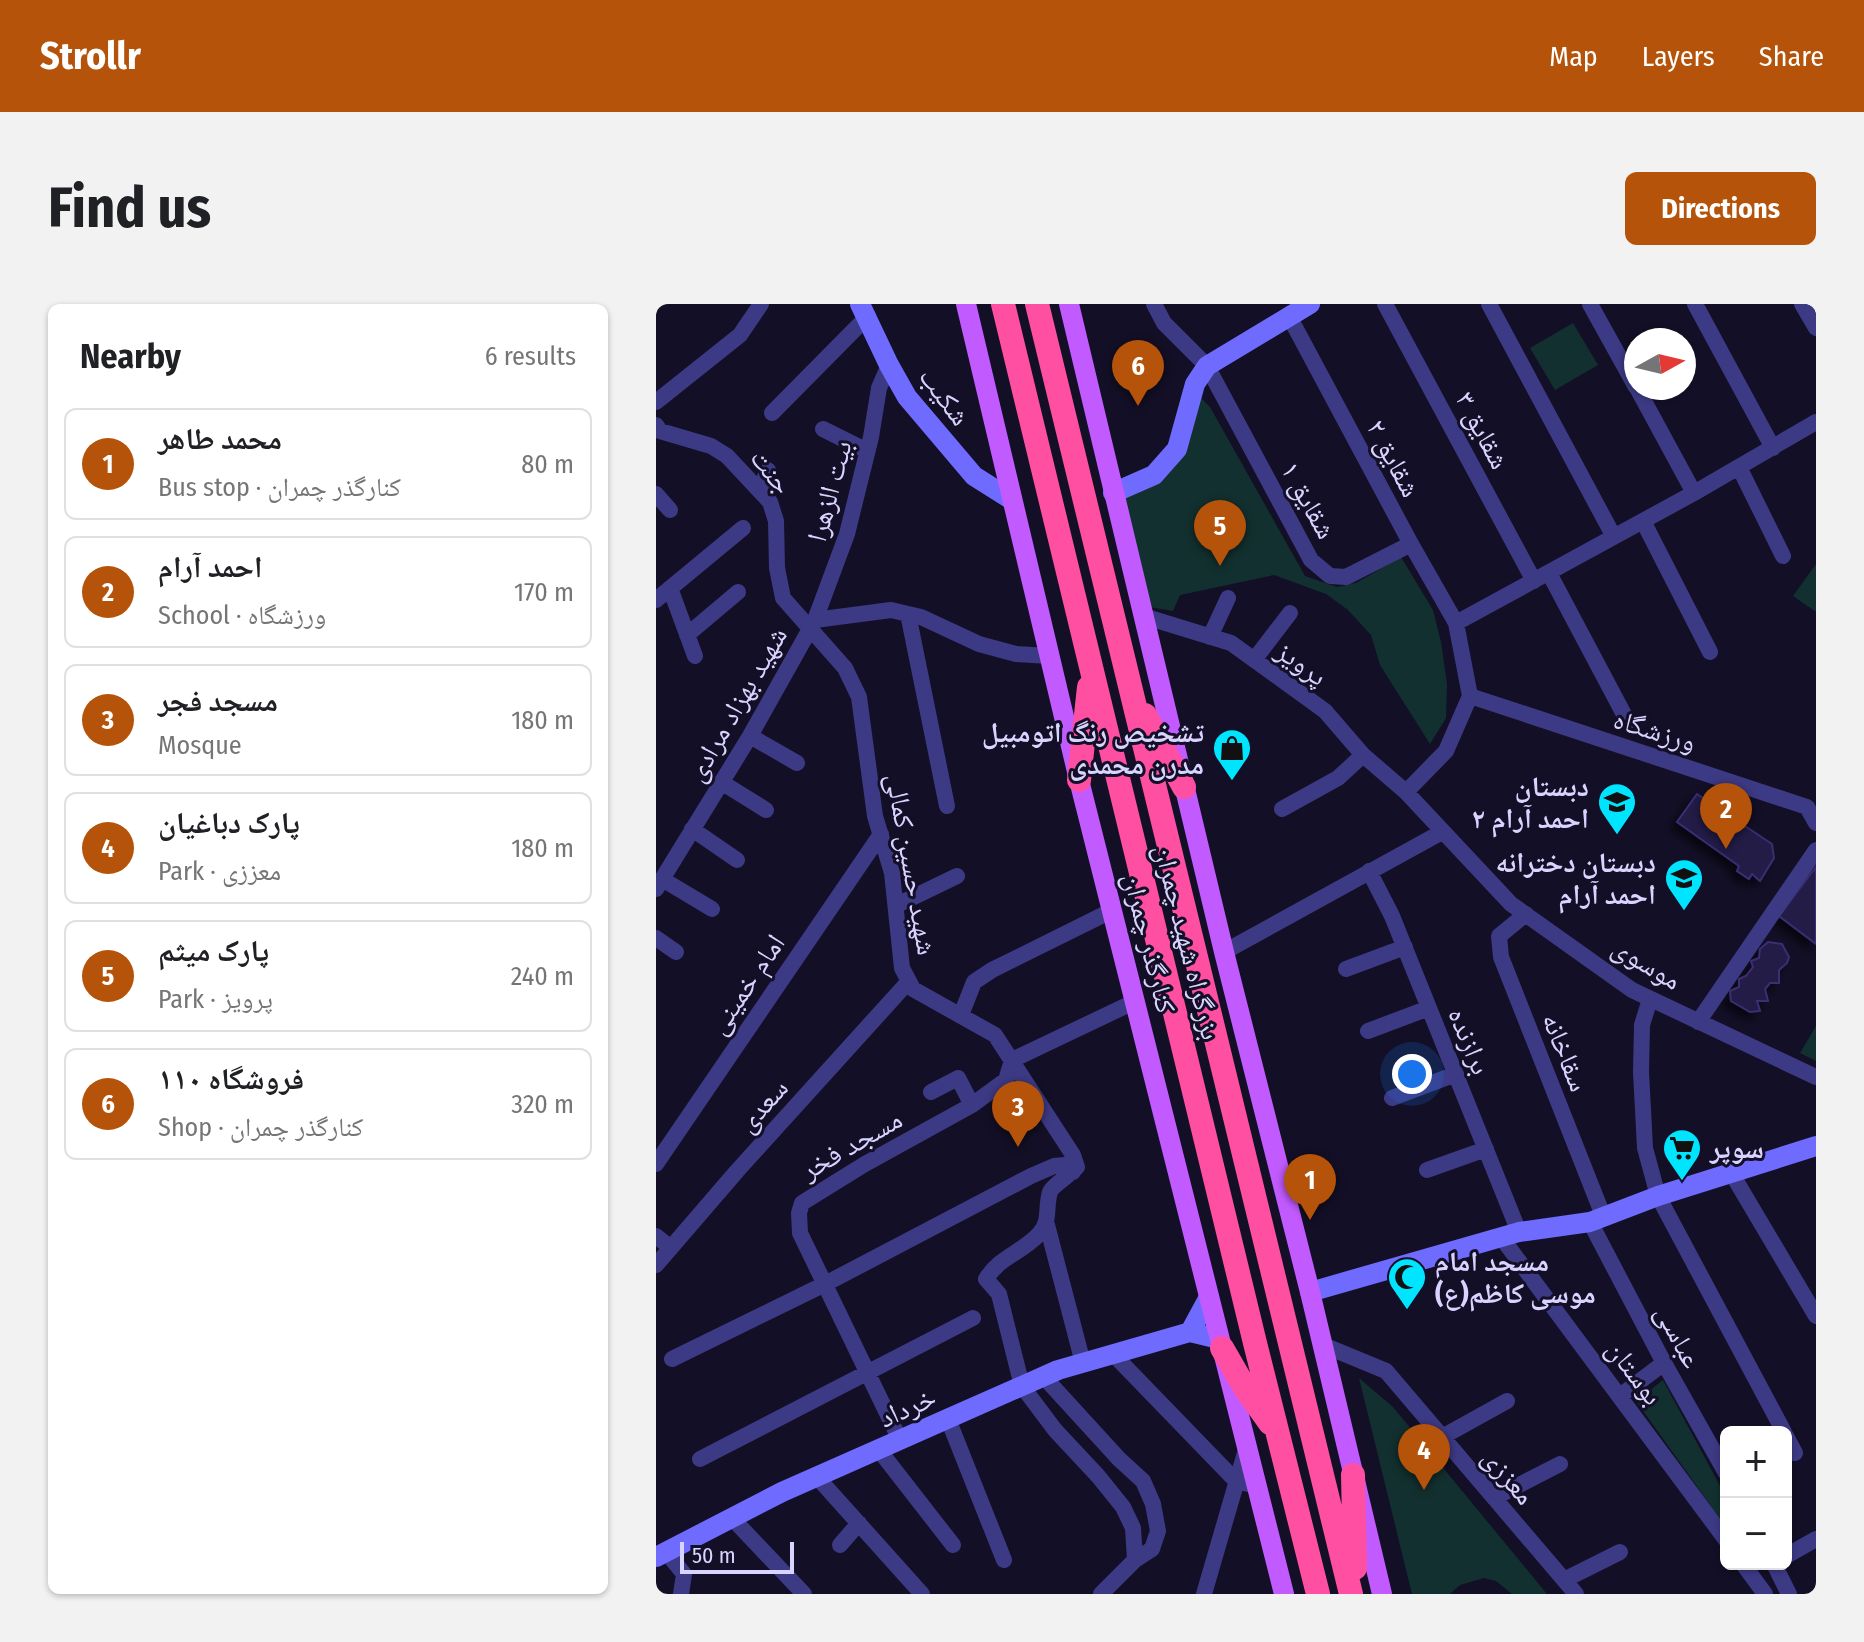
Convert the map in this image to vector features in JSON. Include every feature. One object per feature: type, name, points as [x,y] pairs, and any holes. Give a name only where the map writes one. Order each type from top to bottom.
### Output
[{"type":"highway","name":"بزرگراه شهید چمران","points":[[1003,304],[1318,1594]]},
{"type":"highway","name":"بزرگراه شهید چمران","points":[[1037,304],[1353,1594]]},
{"type":"highway","points":[[1079,780],[1091,669]]},
{"type":"highway","points":[[1129,686],[1184,787]]},
{"type":"highway","points":[[1221,1343],[1245,1388],[1281,1438]]},
{"type":"highway","points":[[1353,1475],[1353,1594]]},
{"type":"main road","name":"کنارگذر چمران","points":[[966,304],[1079,780],[1284,1594]]},
{"type":"main road","points":[[1069,304],[1382,1594]]},
{"type":"main road","points":[[1113,493],[1154,475],[1177,449],[1195,384],[1207,366],[1310,304]]},
{"type":"main road","name":"شکیب","points":[[864,310],[907,397],[974,476],[1012,500]]},
{"type":"main road","points":[[1310,1292],[1510,1234],[1597,1220],[1658,1196],[1816,1146]]},
{"type":"main road","points":[[1209,1297],[1190,1332],[1221,1343]]},
{"type":"main road","name":"خرداد","points":[[661,1555],[817,1477],[1022,1386],[1083,1363],[1190,1332]]},
{"type":"street","points":[[656,402],[740,335],[761,304]]},
{"type":"street","name":"شقایق ۱","points":[[1154,304],[1164,323],[1207,366],[1311,560],[1330,576],[1346,577],[1411,544]]},
{"type":"street","name":"شقایق ۳","points":[[1385,304],[1628,722]]},
{"type":"street","points":[[1489,304],[1614,537]]},
{"type":"street","points":[[1590,304],[1624,365]]},
{"type":"street","points":[[1695,304],[1773,448]]},
{"type":"street","points":[[1802,304],[1816,328]]},
{"type":"street","points":[[772,413],[864,310]]},
{"type":"street","name":"شقایق ۲","points":[[1289,316],[1456,623],[1470,696]]},
{"type":"street","name":"بیت الزهرا","points":[[813,623],[847,534],[879,388],[889,365]]},
{"type":"street","points":[[1643,400],[1694,493]]},
{"type":"street","points":[[1456,623],[1694,493],[1816,422]]},
{"type":"street","name":"جنت","points":[[657,428],[711,446],[727,456],[760,489],[770,502],[776,521],[777,568],[783,598],[794,612],[813,623]]},
{"type":"street","points":[[823,429],[867,451]]},
{"type":"street","points":[[1739,467],[1783,556]]},
{"type":"street","points":[[760,489],[768,470]]},
{"type":"street","points":[[656,494],[670,510]]},
{"type":"street","points":[[1643,521],[1710,652]]},
{"type":"street","points":[[656,600],[743,528]]},
{"type":"street","points":[[670,588],[695,656]]},
{"type":"street","points":[[687,635],[738,592]]},
{"type":"street","points":[[1210,637],[1228,598]]},
{"type":"street","points":[[813,623],[891,610],[921,617],[979,644],[1016,654],[1049,656]]},
{"type":"street","points":[[1254,660],[1290,613]]},
{"type":"street","points":[[908,614],[947,806]]},
{"type":"street","name":"پرویز","points":[[1143,616],[1231,643],[1325,711],[1363,755],[1406,792]]},
{"type":"street","name":"شهید بهزاد مرادی","points":[[659,884],[750,736],[813,623]]},
{"type":"street","name":"شهید حسین کمالی","points":[[813,623],[845,668],[859,697],[875,816],[892,873],[902,968],[913,989],[995,1035],[1073,1155],[1077,1167],[1073,1172]]},
{"type":"street","points":[[1406,792],[1446,751],[1470,696]]},
{"type":"street","name":"ورزشگاه","points":[[1470,696],[1807,807],[1816,823]]},
{"type":"street","points":[[750,736],[797,763]]},
{"type":"street","points":[[1282,809],[1338,778],[1363,755]]},
{"type":"street","points":[[721,782],[766,810]]},
{"type":"street","name":"موسوی","points":[[1406,792],[1511,904],[1632,990],[1816,1077]]},
{"type":"street","points":[[692,829],[737,860]]},
{"type":"street","points":[[1224,952],[1442,832]]},
{"type":"street","name":"امام خمینی","points":[[656,1164],[881,834]]},
{"type":"street","points":[[1698,1022],[1816,850]]},
{"type":"street","name":"برازنده","points":[[1369,871],[1405,947],[1486,1149],[1510,1234]]},
{"type":"street","points":[[897,905],[957,876]]},
{"type":"street","points":[[659,884],[712,909]]},
{"type":"street","points":[[961,1015],[974,982],[1113,910]]},
{"type":"street","name":"سقاخانه","points":[[1526,914],[1499,936],[1501,957],[1597,1220]]},
{"type":"street","points":[[656,938],[676,952]]},
{"type":"street","points":[[1346,969],[1405,947]]},
{"type":"street","name":"سعدی","points":[[656,1265],[909,981]]},
{"type":"street","points":[[1650,999],[1642,1025],[1641,1072],[1645,1148],[1658,1196],[1781,1426]]},
{"type":"street","points":[[1012,1060],[1136,1001]]},
{"type":"street","points":[[1368,1031],[1429,1008]]},
{"type":"street","name":"مسجد فخر","points":[[900,1440],[800,1233],[799,1213],[802,1203],[972,1105],[1006,1080],[1012,1060]]},
{"type":"street","points":[[1392,1098],[1456,1074]]},
{"type":"street","points":[[931,1092],[958,1078],[972,1105]]},
{"type":"street","points":[[1427,1170],[1486,1149]]},
{"type":"street","points":[[672,1359],[825,1284],[1042,1171],[1065,1165],[1073,1172],[1066,1180],[1053,1185],[1047,1225],[1083,1363]]},
{"type":"street","points":[[1732,1174],[1816,1316]]},
{"type":"street","name":"عباسی","points":[[1597,1220],[1664,1363],[1720,1462]]},
{"type":"street","points":[[1047,1225],[1036,1238],[991,1270],[986,1279],[999,1294],[1022,1386],[1055,1430],[1123,1507],[1133,1528],[1135,1560]]},
{"type":"street","name":"بوستان","points":[[1510,1234],[1620,1396],[1720,1532]]},
{"type":"street","points":[[656,1236],[671,1248]]},
{"type":"street","points":[[700,1459],[973,1318]]},
{"type":"street","name":"معززی","points":[[1323,1345],[1386,1371],[1576,1594]]},
{"type":"street","points":[[1114,1355],[1236,1481],[1257,1486]]},
{"type":"street","points":[[1620,1396],[1664,1363]]},
{"type":"street","points":[[1044,1377],[1143,1481],[1153,1504],[1158,1531],[1152,1549],[1135,1560],[1101,1594]]},
{"type":"street","points":[[1442,1437],[1507,1401]]},
{"type":"street","points":[[948,1419],[1004,1560]]},
{"type":"street","points":[[1204,1594],[1247,1445]]},
{"type":"street","points":[[1792,1447],[1795,1453]]},
{"type":"street","points":[[879,1450],[953,1545]]},
{"type":"street","points":[[1494,1498],[1560,1464]]},
{"type":"street","points":[[817,1477],[922,1594]]},
{"type":"street","points":[[732,1518],[804,1594]]},
{"type":"street","points":[[840,1545],[859,1523]]},
{"type":"street","points":[[1792,1553],[1816,1539]]},
{"type":"street","points":[[1564,1580],[1620,1552]]},
{"type":"street","points":[[661,1555],[684,1574],[681,1594]]},
{"type":"street","points":[[1747,1570],[1765,1594]]},
{"type":"street","points":[[1777,1570],[1789,1594]]},
{"type":"green space","points":[[1573,323],[1598,365],[1555,390],[1530,348]]},
{"type":"green space","points":[[1199,396],[1210,407],[1305,576],[1337,587],[1356,583],[1401,557],[1433,610],[1441,642],[1447,684],[1446,718],[1430,744],[1380,665],[1371,635],[1348,610],[1326,594],[1274,575],[1180,595],[1173,611],[1149,607],[1124,499],[1158,484]]},
{"type":"green space","points":[[1816,564],[1816,612],[1793,596]]},
{"type":"green space","points":[[1816,1026],[1816,1061],[1800,1053]]},
{"type":"green space","points":[[1359,1378],[1393,1407],[1547,1594],[1512,1594],[1496,1581],[1484,1578],[1460,1585],[1450,1594],[1412,1594]]},
{"type":"green space","points":[[1663,1380],[1720,1486],[1720,1519],[1636,1401]]},
{"type":"building","points":[[1697,794],[1772,844],[1774,858],[1760,881],[1752,874],[1749,879],[1737,871],[1739,866],[1677,822]]},
{"type":"building","points":[[1816,867],[1816,944],[1779,916]]},
{"type":"building","points":[[1768,942],[1782,944],[1789,957],[1779,970],[1779,983],[1770,983],[1765,989],[1768,1001],[1757,1001],[1760,1011],[1750,1012],[1731,1001],[1730,991],[1739,987],[1739,979],[1746,976],[1753,967],[1751,961],[1759,958],[1760,949]]},
{"type":"place","name":"فروشگاه ۱۱۰","points":[[1138,406]]},
{"type":"place","name":"پارک میثم","points":[[1220,566]]},
{"type":"place","name":"تشخیص رنگ اتومبیل مدرن محمدی","points":[[1232,782]]},
{"type":"place","name":"دبستان احمد آرام ۲","points":[[1617,836]]},
{"type":"place","name":"احمد آرام","points":[[1726,849]]},
{"type":"place","name":"دبستان دخترانه احمد آرام","points":[[1684,912]]},
{"type":"place","name":"مسجد فجر","points":[[1018,1147]]},
{"type":"place","name":"سوپر","points":[[1682,1182]]},
{"type":"place","name":"محمد طاهر","points":[[1310,1220]]},
{"type":"place","name":"مسجد امام موسی کاظم(ع)","points":[[1407,1311]]},
{"type":"place","name":"پارک دباغیان","points":[[1424,1490]]}]
